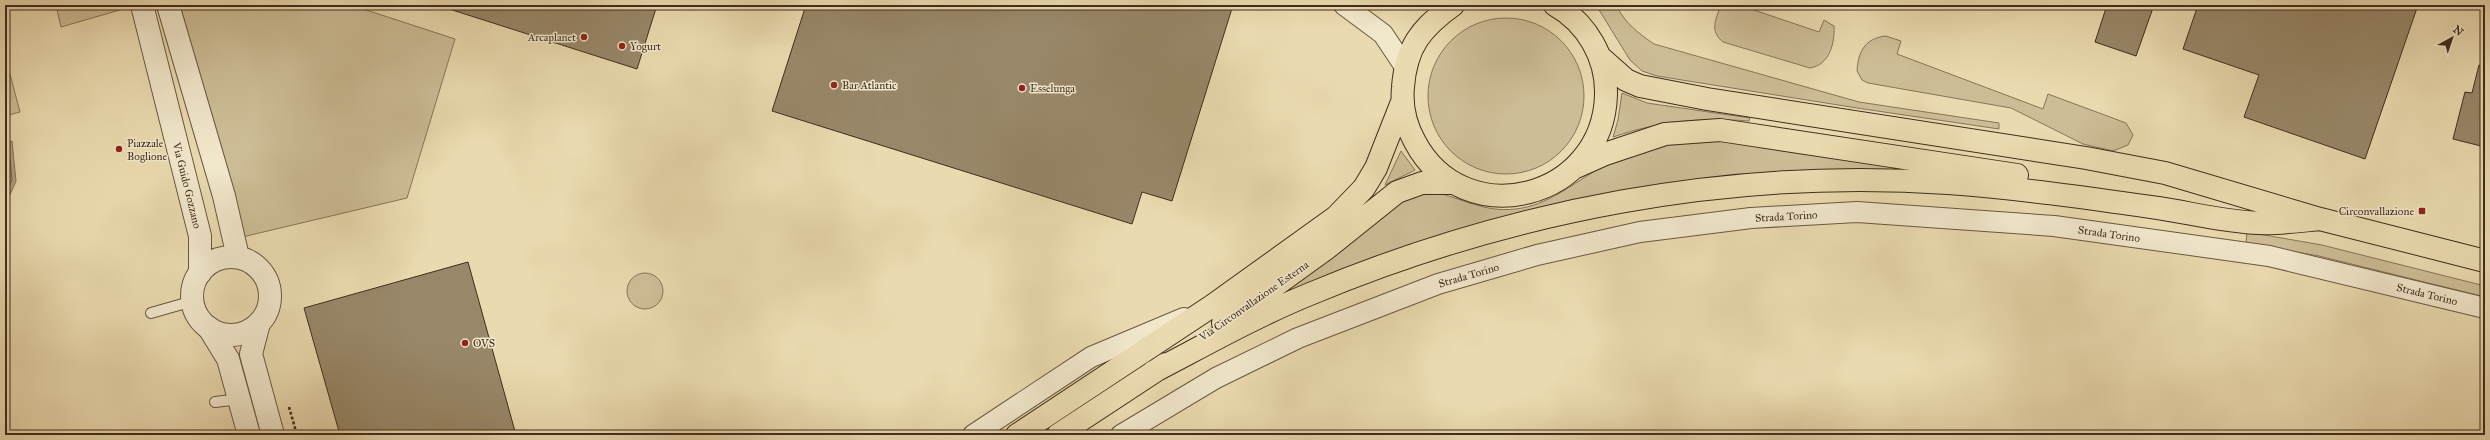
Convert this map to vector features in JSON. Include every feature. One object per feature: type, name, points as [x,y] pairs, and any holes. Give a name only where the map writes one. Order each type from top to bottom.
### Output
[{"type":"main road","points":[[1452,5],[1432,20],[1423,31],[1414,44],[1405,67],[1402,102],[1408,128],[1422,156],[1437,171],[1454,183],[1489,195],[1513,196],[1536,191],[1560,180],[1576,167],[1595,142],[1605,111],[1606,82],[1600,57],[1578,15],[1555,5]]},
{"type":"main road","points":[[1600,57],[1626,80],[1640,86],[2165,173],[2320,219],[2485,261]]},
{"type":"main road","name":"Via Circonvallazione Esterna","points":[[1017,435],[1212,306],[1302,244],[1336,218],[1364,188],[1376,168],[1402,102]]},
{"type":"main road","points":[[1576,167],[1606,154],[1664,134],[1720,130],[2140,195],[2320,219]]},
{"type":"main road","points":[[1154,372],[1258,318],[1310,294],[1424,251],[1532,220],[1635,198],[1744,185],[1798,182],[1914,181],[1994,186],[2259,223],[2320,219]]},
{"type":"main road","name":"Via Circonvallazione Esterna","points":[[1058,435],[1154,372],[1306,264],[1397,192],[1422,183],[1454,183]]},
{"type":"street","name":"Via Guido Gozzano","points":[[142,5],[200,236],[200,273]]},
{"type":"street","points":[[168,5],[224,196],[238,257]]},
{"type":"street","points":[[1344,5],[1383,34],[1405,67]]},
{"type":"street","name":"Strada Torino","points":[[1121,435],[1216,378],[1298,338],[1438,284],[1537,254],[1640,232],[1751,218],[1858,212],[2054,226],[2269,256],[2485,308]]},
{"type":"street","points":[[209,328],[222,334],[235,335],[248,331],[259,323],[266,314],[270,302],[268,285],[260,269],[250,261],[238,257],[217,260],[200,273],[194,286],[193,301],[195,312],[209,328],[228,359],[249,435]]},
{"type":"street","name":"Via Circonvallazione Esterna","points":[[973,435],[1091,357],[1212,306]]},
{"type":"street","points":[[259,323],[251,354],[273,435]]},
{"type":"lane","points":[[151,313],[193,301]]},
{"type":"lane","points":[[215,402],[240,399]]},
{"type":"shaded area","points":[[56,5],[129,5],[130,7],[61,27]]},
{"type":"shaded area","points":[[177,5],[351,5],[455,39],[407,198],[238,238]]},
{"type":"shaded area","points":[[1596,5],[1616,5],[1623,17],[1632,27],[1654,44],[1859,102],[1999,123],[1999,129],[1657,76],[1642,71],[1630,60]]},
{"type":"shaded area","points":[[1721,5],[1739,5],[1819,32],[1824,20],[1834,26],[1830,53],[1822,63],[1810,68],[1723,42],[1716,34],[1715,29],[1716,20]]},
{"type":"shaded area","points":[[1498,18],[1514,18],[1529,21],[1543,27],[1556,36],[1566,46],[1575,59],[1581,73],[1584,96],[1583,111],[1575,133],[1566,146],[1556,156],[1543,165],[1529,171],[1514,174],[1498,174],[1483,171],[1469,165],[1456,156],[1446,146],[1437,133],[1431,119],[1428,104],[1428,88],[1431,73],[1437,59],[1446,46],[1456,36],[1469,27],[1483,21]]},
{"type":"shaded area","points":[[1886,36],[1901,41],[1897,54],[2043,109],[2048,94],[2126,123],[2133,135],[2128,145],[2113,151],[2083,144],[2011,108],[1868,83],[1862,80],[1857,71],[1861,52],[1868,43],[1879,37]]},
{"type":"shaded area","points":[[5,55],[20,112],[5,116]]},
{"type":"shaded area","points":[[1622,93],[1647,103],[1750,118],[1749,121],[1697,120],[1664,124],[1647,127],[1613,137],[1618,120]]},
{"type":"shaded area","points":[[1710,138],[1894,164],[1894,172],[1676,183],[1265,303],[1411,194],[1438,193],[1493,209],[1504,210],[1527,207],[1559,194],[1619,158],[1657,147]]},
{"type":"shaded area","points":[[1401,151],[1415,170],[1385,185]]},
{"type":"shaded area","points":[[2247,232],[2322,245],[2485,286],[2485,297],[2319,256],[2246,243]]},
{"type":"shaded area","points":[[649,273],[658,278],[662,284],[662,298],[658,304],[649,309],[641,309],[632,304],[628,298],[627,287],[632,278],[638,274]]},
{"type":"water","points":[[12,141],[16,181],[5,206],[5,143]]},
{"type":"building","points":[[447,5],[657,5],[637,69],[446,8]]},
{"type":"building","points":[[806,5],[1233,5],[1172,201],[1142,192],[1132,224],[772,111]]},
{"type":"building","points":[[2107,5],[2154,5],[2136,56],[2095,42]]},
{"type":"building","points":[[2198,5],[2418,5],[2365,159],[2244,117],[2259,75],[2183,49]]},
{"type":"building","points":[[2479,65],[2485,66],[2485,147],[2453,139],[2465,92],[2472,93]]},
{"type":"building","points":[[468,262],[516,435],[340,435],[304,308]]},
{"type":"place","name":"Arcaplanet","points":[[584,37]]},
{"type":"place","name":"Yogurt","points":[[622,46]]},
{"type":"place","name":"Bar Atlantic","points":[[834,85]]},
{"type":"place","name":"Esselunga","points":[[1022,88]]},
{"type":"place","name":"Piazzale Boglione","points":[[119,149]]},
{"type":"place","name":"Circonvallazione","points":[[2422,211]]},
{"type":"place","name":"OVS","points":[[465,343]]}]
